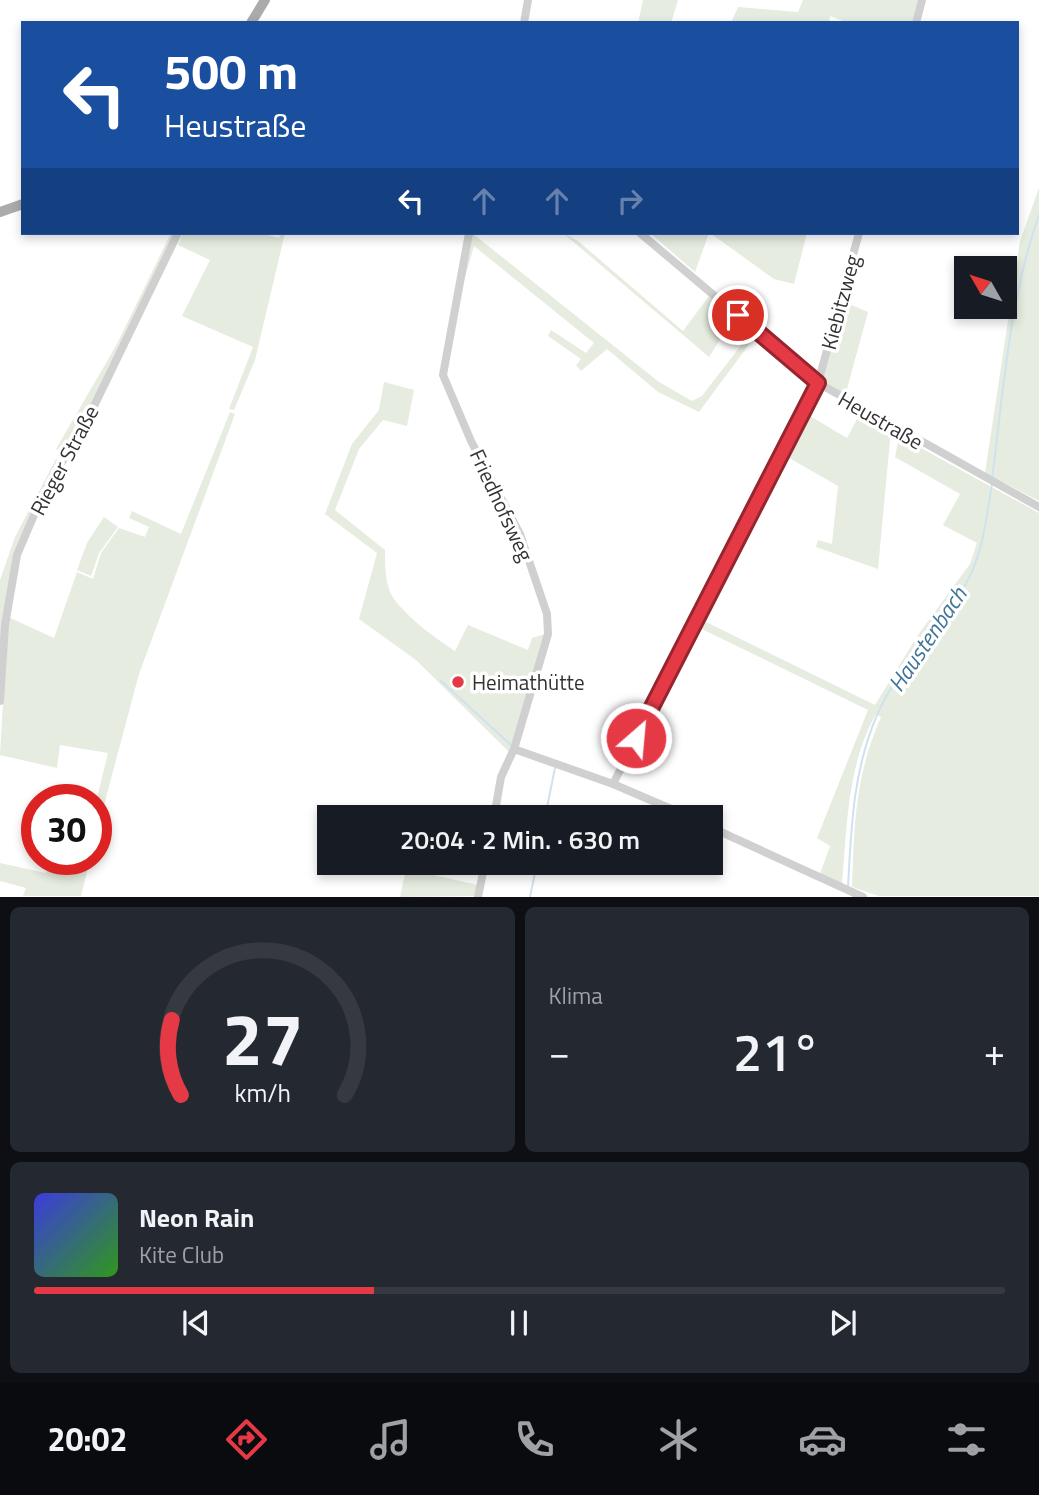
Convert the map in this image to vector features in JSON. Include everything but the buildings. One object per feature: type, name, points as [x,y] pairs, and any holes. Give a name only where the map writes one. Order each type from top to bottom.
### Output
[{"type":"main road","points":[[252,21],[265,0]]},
{"type":"main road","points":[[0,212],[21,205]]},
{"type":"street","points":[[524,21],[528,0]]},
{"type":"street","points":[[917,21],[922,0]]},
{"type":"street","name":"Rieger Straße","points":[[0,701],[5,625],[17,555],[40,501],[100,393],[177,235]]},
{"type":"street","name":"Friedhofsweg","points":[[469,235],[443,375],[471,441],[520,534],[547,614],[548,634],[514,749],[502,777],[496,805]]},
{"type":"street","name":"Heustraße","points":[[642,235],[818,383],[995,485],[1039,507]]},
{"type":"street","name":"Kiebitzweg","points":[[613,784],[818,383],[858,235]]},
{"type":"street","points":[[514,749],[613,784],[662,805]]},
{"type":"street","points":[[723,833],[863,897]]},
{"type":"street","points":[[478,897],[483,875]]},
{"type":"shaded area","points":[[643,0],[678,0],[672,21],[638,21]]},
{"type":"shaded area","points":[[803,0],[918,0],[913,21],[843,21],[830,16],[829,21],[732,21],[738,7],[798,12]]},
{"type":"shaded area","points":[[1039,188],[1039,501],[985,473],[1008,319],[1017,319],[1017,261],[1020,241]]},
{"type":"shaded area","points":[[170,235],[174,235],[92,403],[63,453],[56,449],[117,344]]},
{"type":"shaded area","points":[[182,235],[268,235],[279,238],[285,235],[255,360],[234,410],[229,409],[253,347],[182,316],[210,260],[178,245]]},
{"type":"shaded area","points":[[472,235],[475,235],[659,382],[692,401],[702,396],[752,331],[756,335],[699,412],[658,392],[607,349],[581,371],[576,365],[581,359],[548,336],[551,330],[586,353],[594,343],[474,246],[462,281]]},
{"type":"shaded area","points":[[565,235],[578,241],[683,331],[709,296],[735,316],[709,357]]},
{"type":"shaded area","points":[[652,235],[708,235],[695,272]]},
{"type":"shaded area","points":[[713,235],[806,235],[794,284],[774,279]]},
{"type":"shaded area","points":[[842,301],[868,312],[845,396],[824,384],[822,378]]},
{"type":"shaded area","points":[[384,382],[414,390],[407,426],[383,420],[359,449],[335,510],[385,550],[386,576],[394,599],[423,628],[455,651],[468,625],[528,650],[532,638],[545,634],[509,752],[416,660],[359,619],[377,553],[325,514],[352,444],[379,410]]},
{"type":"shaded area","points":[[230,412],[235,414],[139,674],[110,784],[100,784],[108,753],[60,745],[57,768],[0,755],[8,617],[54,638],[77,572],[93,579],[101,553],[119,528],[145,537],[149,527],[129,518],[132,511],[181,534]]},
{"type":"shaded area","points":[[861,412],[891,430],[878,569],[816,547],[818,540],[832,544],[838,486],[784,455],[805,413],[847,438]]},
{"type":"shaded area","points":[[899,436],[1039,513],[1039,896],[879,896],[852,887],[858,801],[866,760],[881,717],[876,714],[866,734],[854,775],[847,819],[842,884],[820,874],[830,846],[817,838],[868,710],[702,629],[687,652],[684,650],[723,574],[726,576],[702,620],[875,705],[918,635],[970,564],[977,543],[943,525],[960,494],[895,457]]},
{"type":"shaded area","points":[[56,459],[59,461],[14,554],[0,662],[0,580],[15,537]]},
{"type":"shaded area","points":[[104,517],[118,527],[99,553],[91,576],[77,570],[87,543]]},
{"type":"shaded area","points":[[0,863],[21,868],[21,875],[86,875],[81,896],[23,896],[26,888],[0,881]]},
{"type":"shaded area","points":[[405,875],[433,875],[478,885],[476,896],[400,897]]},
{"type":"waterway","name":"Haustenbach","points":[[992,479],[1014,311],[1039,215]]},
{"type":"waterway","name":"Haustenbach","points":[[848,888],[855,800],[869,736],[896,681],[964,587],[976,563],[992,484]]},
{"type":"waterway","points":[[441,681],[512,746]]},
{"type":"waterway","points":[[547,805],[555,768]]},
{"type":"waterway","points":[[530,897],[535,875]]},
{"type":"place","name":"Heimathütte","points":[[458,682]]},
{"type":"route","points":[[636,738],[818,383],[738,315]]}]
